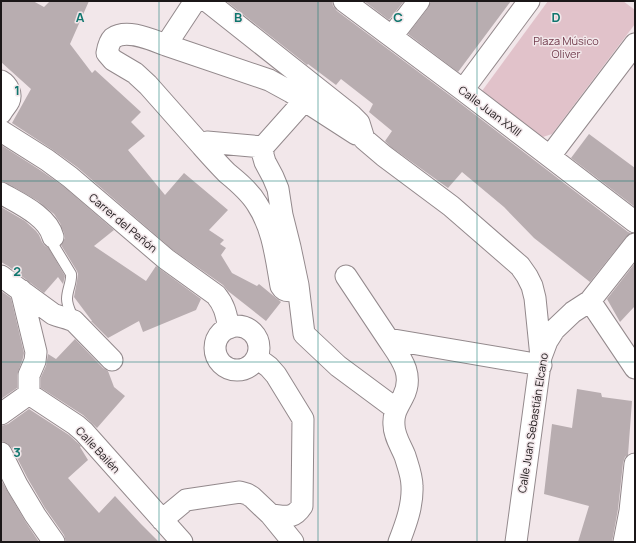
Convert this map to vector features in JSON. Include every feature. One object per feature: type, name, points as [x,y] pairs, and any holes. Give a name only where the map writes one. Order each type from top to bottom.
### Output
[{"type":"street","points":[[166,45],[195,1]]},
{"type":"street","points":[[207,1],[351,115],[359,124],[364,139]]},
{"type":"street","name":"Calle Juan XXIII","points":[[344,1],[635,222]]},
{"type":"street","points":[[392,36],[419,1]]},
{"type":"street","points":[[463,90],[529,1]]},
{"type":"street","points":[[298,290],[291,291],[283,289],[273,241],[264,215],[257,203],[250,194],[219,165],[148,85],[135,73],[113,60],[107,52],[108,45],[112,39],[120,35],[132,34],[269,80],[291,92],[364,139],[384,156],[451,206],[520,266],[528,276],[532,286],[534,298],[541,361],[388,339]]},
{"type":"street","points":[[550,156],[635,44]]},
{"type":"street","points":[[1,81],[9,90],[10,95],[9,101],[1,113]]},
{"type":"street","points":[[304,101],[263,147],[265,162],[278,189],[298,290],[304,334],[338,366],[396,409]]},
{"type":"street","name":"Carrer del Peñón","points":[[1,131],[47,160],[70,177],[166,259],[216,295],[226,311],[229,328]]},
{"type":"street","points":[[202,146],[207,142],[263,147]]},
{"type":"street","points":[[1,193],[26,207],[42,219],[50,229],[53,237]]},
{"type":"street","name":"Calle Juan Sebastián Elcano","points":[[516,542],[541,361],[547,341],[554,330],[574,312],[590,301],[635,244]]},
{"type":"street","points":[[1,276],[57,316],[74,321],[112,360]]},
{"type":"street","points":[[346,276],[405,365],[408,375],[407,386],[396,409],[394,418],[396,436],[411,474],[412,485],[410,507],[399,542]]},
{"type":"street","points":[[1,414],[29,394],[29,376],[35,361],[36,352],[21,290]]},
{"type":"street","points":[[590,301],[635,368]]},
{"type":"street","points":[[236,326],[250,330],[255,335],[258,342],[259,349],[256,358],[250,366],[244,369],[230,369],[223,365],[216,352],[218,338],[222,332],[236,326]]},
{"type":"street","points":[[256,358],[269,366],[276,375],[303,420],[302,506],[298,513],[292,516],[271,515]]},
{"type":"street","name":"Calle Bailén","points":[[29,394],[76,425],[84,432],[182,542]]},
{"type":"street","points":[[1,453],[17,485],[35,515],[54,542]]},
{"type":"street","points":[[624,542],[630,511],[635,464]]},
{"type":"street","points":[[162,520],[186,500],[240,492],[252,497],[271,515],[293,542]]},
{"type":"lane","points":[[53,237],[54,246],[72,278],[67,300],[74,321]]},
{"type":"green space","name":"Plaza Músico Oliver","points":[[548,1],[623,1],[635,10],[635,24],[552,134],[543,137],[535,133],[482,91]]},
{"type":"building","points":[[1,1],[33,1],[44,7],[50,1],[89,1],[70,44],[92,73],[95,70],[141,112],[131,122],[145,136],[128,150],[165,195],[184,173],[228,210],[209,230],[224,240],[220,244],[226,248],[221,255],[232,273],[257,286],[259,284],[281,302],[266,321],[228,291],[223,285],[173,250],[77,167],[12,123],[31,89],[1,62]]},
{"type":"building","points":[[226,1],[332,1],[333,6],[337,11],[631,233],[626,237],[590,282],[534,238],[504,207],[462,172],[448,188],[391,147],[385,141],[392,131],[369,112],[373,104],[341,79],[336,85],[308,64],[307,65]]},
{"type":"building","points":[[364,1],[404,1],[389,20]]},
{"type":"building","points":[[431,1],[511,1],[458,72],[408,34],[428,8]]},
{"type":"building","points":[[589,134],[635,168],[635,207],[571,158]]},
{"type":"building","points":[[1,145],[63,186],[114,230],[94,246],[146,281],[156,266],[201,299],[196,310],[143,332],[139,321],[108,338],[91,321],[74,297],[78,274],[61,245],[65,238],[64,233],[54,214],[38,201],[1,181]]},
{"type":"building","points":[[1,207],[25,221],[36,231],[45,246],[48,247],[65,276],[63,284],[58,277],[44,293],[1,262]]},
{"type":"building","points":[[635,263],[635,306],[620,322],[607,299]]},
{"type":"building","points":[[1,291],[11,298],[24,353],[17,375],[17,388],[1,399]]},
{"type":"building","points":[[75,339],[103,368],[108,371],[114,387],[125,396],[97,428],[83,415],[41,388],[41,377],[46,366],[48,354],[56,359]]},
{"type":"building","points":[[577,389],[601,393],[602,397],[632,401],[628,455],[625,457],[623,463],[618,509],[612,542],[578,542],[589,506],[544,494],[552,424],[572,428]]},
{"type":"building","points":[[29,409],[69,435],[81,446],[80,447],[88,460],[68,478],[99,513],[115,496],[159,542],[66,542],[64,535],[45,508],[12,448],[7,443],[1,441],[1,426],[8,424]]},
{"type":"building","points":[[1,480],[25,521],[39,542],[1,542]]}]
